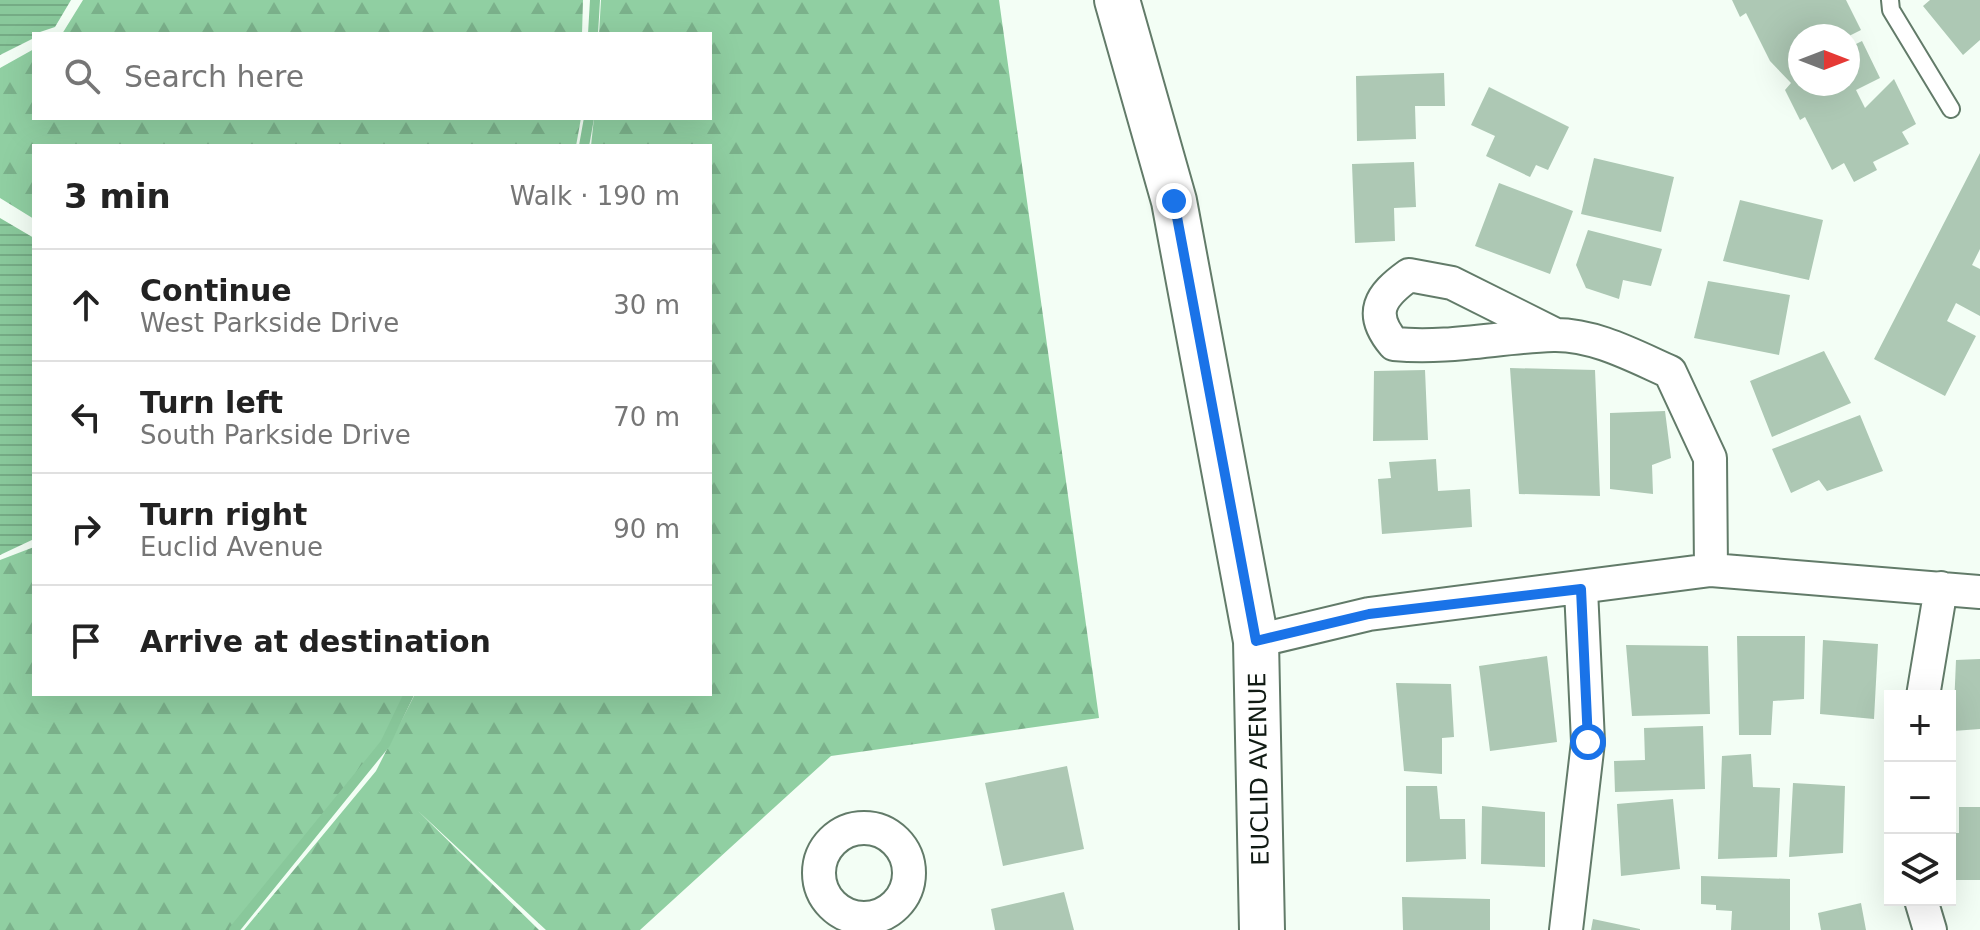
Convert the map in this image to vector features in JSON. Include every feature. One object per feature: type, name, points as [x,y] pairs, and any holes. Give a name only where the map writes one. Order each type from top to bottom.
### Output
[{"type":"main road","name":"EUCLID AVENUE","points":[[1117,0],[1174,201],[1256,641],[1262,930]]},
{"type":"street","points":[[1556,335],[1436,348],[1394,344],[1380,328],[1380,306],[1385,292],[1409,275],[1452,283],[1556,335],[1611,346],[1670,372],[1710,458],[1711,570]]},
{"type":"street","points":[[1256,641],[1369,614],[1711,570],[1980,592]]},
{"type":"street","points":[[1924,690],[1941,588]]},
{"type":"street","points":[[1566,930],[1588,742],[1581,589]]},
{"type":"street","points":[[1923,906],[1930,930]]},
{"type":"lane","points":[[1890,0],[1891,10],[1951,109]]},
{"type":"green space","points":[[83,0],[583,0],[582,32],[63,32]]},
{"type":"green space","points":[[601,0],[999,0],[1099,718],[831,756],[640,930],[546,930],[418,811],[539,930],[244,930],[376,771],[414,696],[712,696],[712,144],[591,144],[594,120],[712,120],[712,32],[599,32]]},
{"type":"green space","points":[[32,50],[32,120],[581,120],[576,144],[32,144],[32,218],[0,198],[0,68]]},
{"type":"green space","points":[[32,548],[32,696],[404,696],[373,760],[234,930],[0,930],[0,560]]},
{"type":"shaded area","points":[[0,0],[71,0],[55,27],[32,32],[32,39],[0,55]]},
{"type":"shaded area","points":[[0,218],[32,237],[32,540],[0,555]]},
{"type":"building","points":[[1732,0],[1846,0],[1858,24],[1788,24],[1788,80],[1770,61],[1746,13],[1740,17]]},
{"type":"building","points":[[1930,0],[1980,0],[1980,40],[1963,55],[1923,6]]},
{"type":"building","points":[[1862,41],[1880,78],[1860,88],[1860,42]]},
{"type":"building","points":[[1444,73],[1445,106],[1415,106],[1416,139],[1357,141],[1356,76]]},
{"type":"building","points":[[1894,79],[1916,124],[1902,132],[1909,144],[1873,162],[1877,170],[1854,182],[1844,163],[1832,170],[1805,117],[1800,120],[1788,96],[1859,96],[1865,108]]},
{"type":"building","points":[[1489,87],[1569,127],[1548,170],[1536,165],[1530,177],[1486,156],[1495,136],[1471,125]]},
{"type":"building","points":[[1980,153],[1980,249],[1972,265],[1980,269],[1980,316],[1956,303],[1947,321],[1976,336],[1945,396],[1874,359]]},
{"type":"building","points":[[1594,158],[1674,177],[1661,232],[1581,214]]},
{"type":"building","points":[[1414,162],[1416,207],[1394,208],[1395,241],[1355,243],[1352,164]]},
{"type":"building","points":[[1499,183],[1573,211],[1550,274],[1475,246]]},
{"type":"building","points":[[1740,200],[1823,220],[1809,280],[1723,261]]},
{"type":"building","points":[[1588,230],[1662,249],[1651,286],[1623,280],[1619,299],[1586,288],[1576,265]]},
{"type":"building","points":[[1708,281],[1790,295],[1779,355],[1694,338]]},
{"type":"building","points":[[1824,351],[1851,403],[1772,437],[1750,381]]},
{"type":"building","points":[[1510,368],[1595,370],[1600,496],[1519,494]]},
{"type":"building","points":[[1425,370],[1428,440],[1373,441],[1374,371]]},
{"type":"building","points":[[1665,411],[1671,458],[1652,465],[1653,494],[1610,489],[1610,413]]},
{"type":"building","points":[[1860,415],[1883,471],[1827,491],[1819,480],[1791,493],[1772,449]]},
{"type":"building","points":[[1436,459],[1438,491],[1470,489],[1472,527],[1382,534],[1378,479],[1391,478],[1389,462]]},
{"type":"building","points":[[1737,636],[1805,636],[1804,699],[1773,701],[1771,735],[1739,735]]},
{"type":"building","points":[[1823,640],[1878,644],[1874,719],[1820,714]]},
{"type":"building","points":[[1626,645],[1708,646],[1710,714],[1632,716]]},
{"type":"building","points":[[1547,656],[1557,742],[1490,751],[1479,666]]},
{"type":"building","points":[[1980,659],[1980,729],[1956,731],[1956,660]]},
{"type":"building","points":[[1396,683],[1451,684],[1454,737],[1442,738],[1442,774],[1404,771]]},
{"type":"building","points":[[1703,726],[1705,789],[1615,792],[1614,761],[1645,760],[1644,728]]},
{"type":"building","points":[[1751,754],[1753,787],[1780,788],[1777,857],[1718,859],[1722,756]]},
{"type":"building","points":[[1067,766],[1084,849],[1003,866],[985,783]]},
{"type":"building","points":[[1793,783],[1845,786],[1843,853],[1789,857]]},
{"type":"building","points":[[1406,786],[1437,786],[1440,819],[1465,819],[1466,859],[1406,862]]},
{"type":"building","points":[[1673,799],[1680,869],[1621,876],[1617,804]]},
{"type":"building","points":[[1482,806],[1545,812],[1545,867],[1481,864]]},
{"type":"building","points":[[1959,807],[1980,807],[1980,880],[1956,880],[1956,833],[1959,833]]},
{"type":"building","points":[[1701,876],[1790,879],[1790,930],[1731,930],[1732,911],[1716,910],[1716,905],[1701,904]]},
{"type":"building","points":[[1064,892],[1074,930],[995,930],[991,909]]},
{"type":"building","points":[[1402,897],[1490,899],[1490,930],[1403,930]]},
{"type":"building","points":[[1861,903],[1866,930],[1821,930],[1818,913]]},
{"type":"building","points":[[1593,919],[1640,929],[1640,930],[1591,930]]},
{"type":"waterway","points":[[593,32],[595,0]]},
{"type":"waterway","points":[[584,144],[589,120]]},
{"type":"waterway","points":[[234,930],[385,744],[408,696]]},
{"type":"route","points":[[1174,201],[1256,641],[1369,614],[1581,589],[1588,742]]}]
